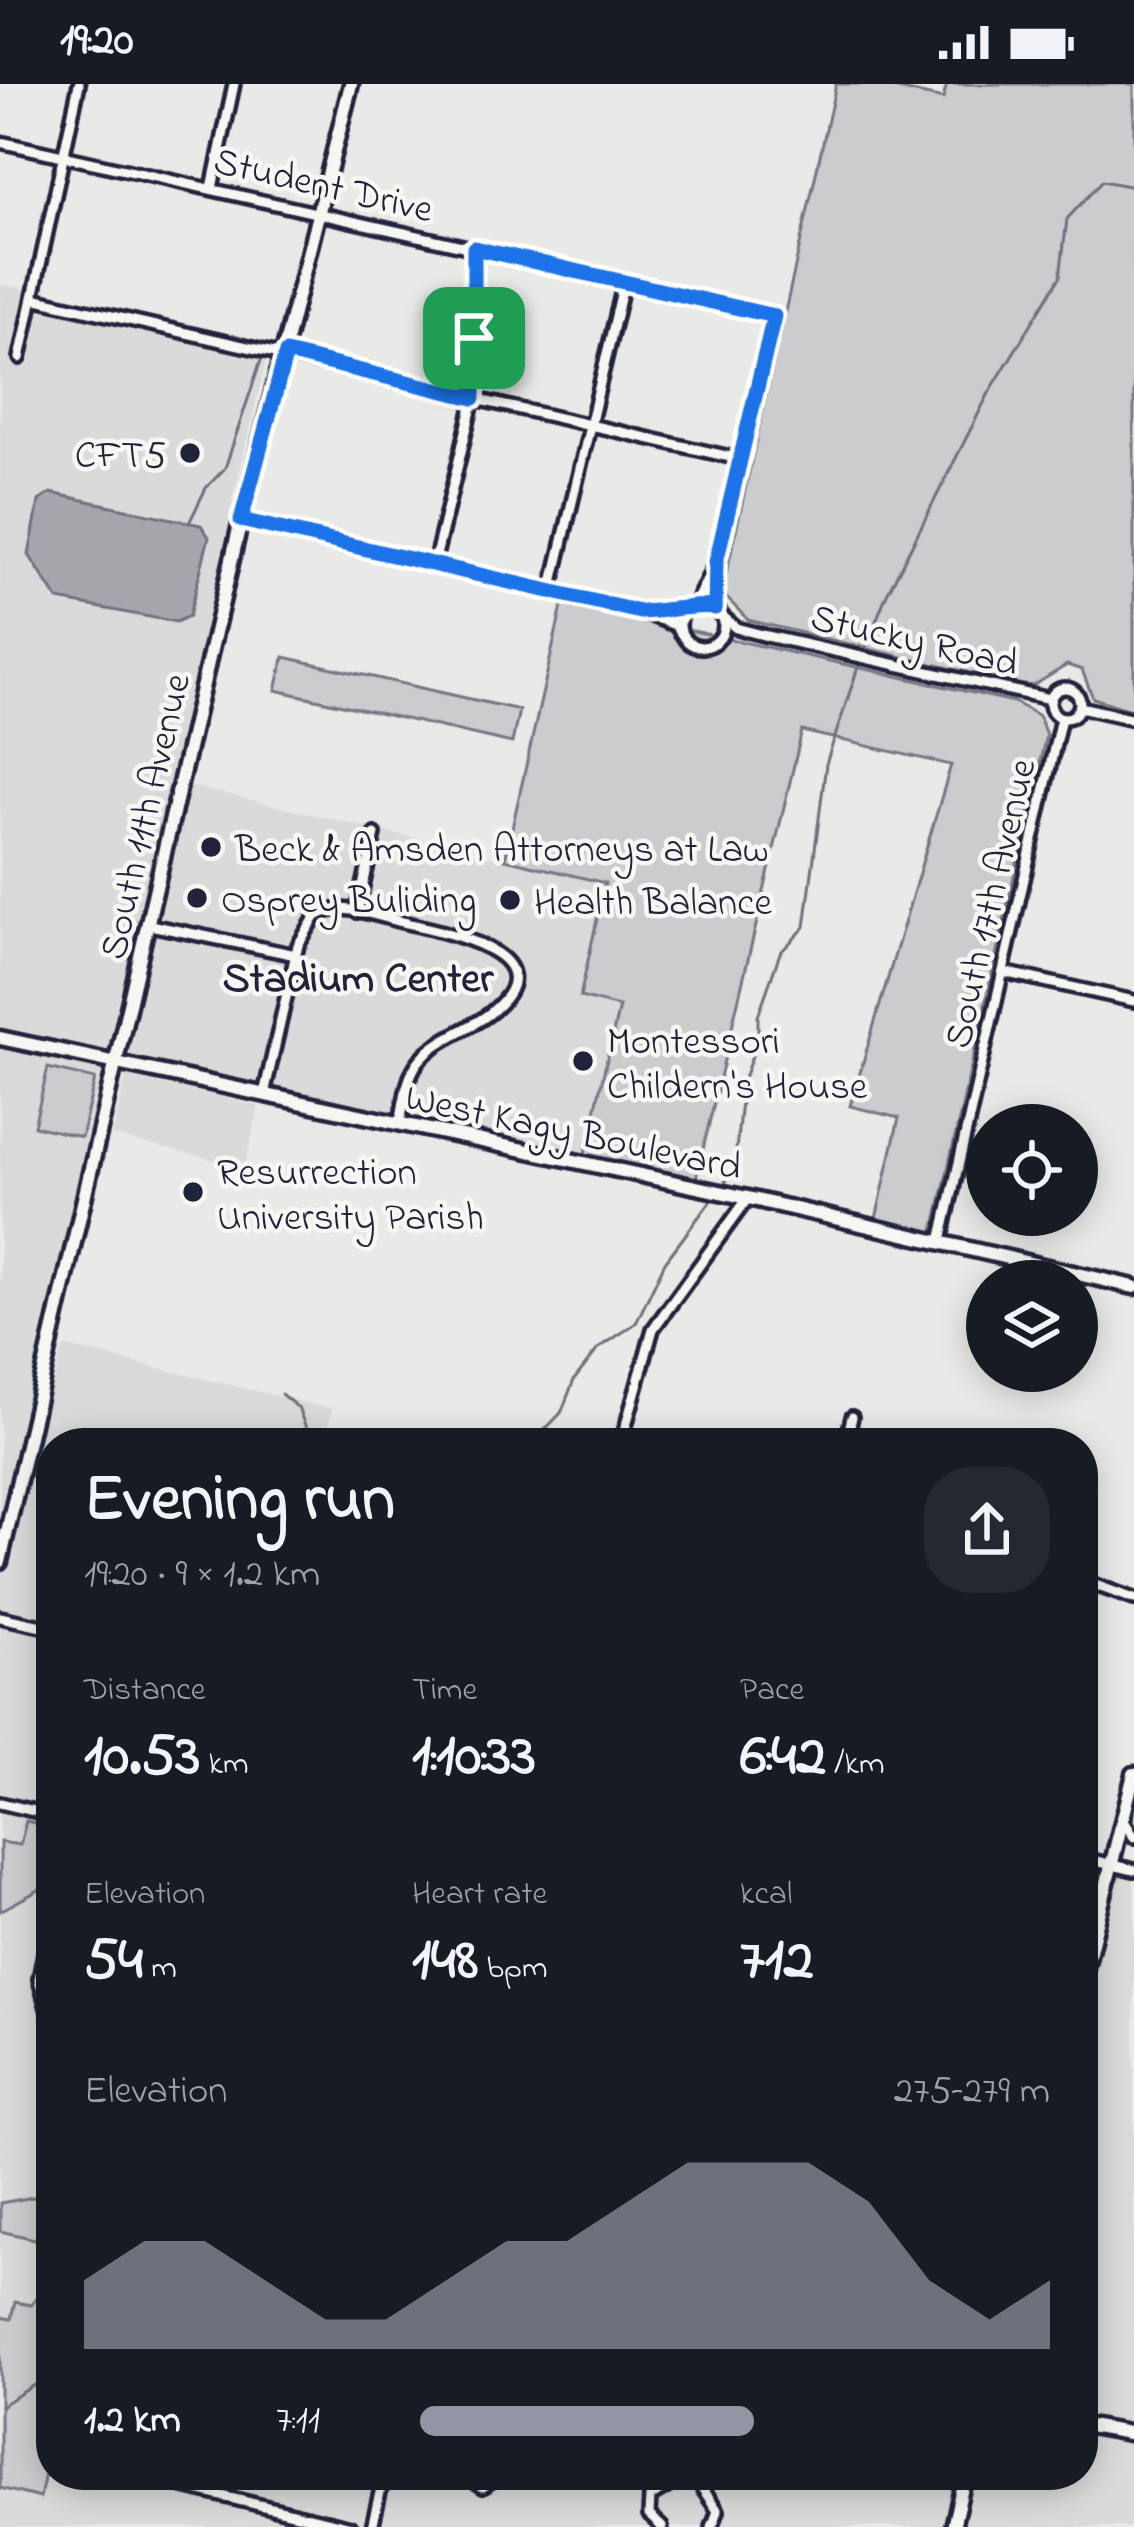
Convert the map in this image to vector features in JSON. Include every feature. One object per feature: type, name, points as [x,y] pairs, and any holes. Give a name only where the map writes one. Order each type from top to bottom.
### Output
[{"type":"street","points":[[20,358],[79,84]]},
{"type":"street","points":[[212,188],[234,84]]},
{"type":"street","name":"South 11th Avenue","points":[[0,1562],[241,520],[351,85]]},
{"type":"street","name":"Student Drive","points":[[0,142],[774,316],[739,458]]},
{"type":"street","points":[[434,564],[474,398],[474,248]]},
{"type":"street","points":[[551,591],[624,282]]},
{"type":"street","points":[[33,298],[739,458],[716,562],[718,640],[702,647],[683,637],[675,625],[640,612],[241,520]]},
{"type":"street","points":[[683,637],[680,620],[716,562]]},
{"type":"street","points":[[640,612],[691,607],[718,611]]},
{"type":"street","name":"Stucky Road","points":[[718,611],[736,628],[1050,699],[1061,718]]},
{"type":"street","name":"Stucky Road","points":[[718,640],[767,636]]},
{"type":"street","name":"Stucky Road","points":[[1050,699],[1066,687],[1079,696],[1080,707],[1134,719]]},
{"type":"street","points":[[1061,718],[1074,716],[1080,707]]},
{"type":"street","name":"South 17th Avenue","points":[[941,1241],[1061,718]]},
{"type":"street","points":[[357,912],[375,834]]},
{"type":"street","points":[[264,1094],[296,955],[304,928],[316,916],[329,909],[357,912],[479,940],[497,950],[509,976],[505,995],[494,1011],[415,1066],[400,1124]]},
{"type":"street","points":[[150,925],[296,955]]},
{"type":"street","points":[[1003,972],[1134,1001]]},
{"type":"street","name":"West Kagy Boulevard","points":[[0,1039],[748,1198],[1134,1287]]},
{"type":"street","points":[[625,1428],[653,1329],[748,1198]]},
{"type":"street","points":[[849,1428],[852,1417]]},
{"type":"street","points":[[1098,1586],[1134,1599]]},
{"type":"street","points":[[0,1617],[36,1625]]},
{"type":"street","points":[[1098,1914],[1134,1774]]},
{"type":"street","points":[[0,1803],[36,1811]]},
{"type":"street","points":[[1123,1819],[1134,1838]]},
{"type":"street","points":[[1098,1862],[1134,1870]]},
{"type":"street","points":[[1098,2428],[1134,2434]]},
{"type":"street","points":[[197,2490],[351,2527]]},
{"type":"street","points":[[372,2527],[381,2490]]},
{"type":"street","points":[[662,2527],[650,2516],[650,2497],[663,2490]]},
{"type":"street","points":[[702,2490],[718,2511],[712,2527]]},
{"type":"street","points":[[952,2527],[961,2490]]},
{"type":"shaded area","points":[[836,84],[876,84],[943,99],[947,84],[1134,84],[1134,711],[1093,698],[1082,670],[1067,665],[1033,686],[1016,684],[748,620],[722,593]]},
{"type":"shaded area","points":[[0,284],[270,344],[228,519],[241,520],[0,1559]]},
{"type":"shaded area","points":[[51,493],[201,525],[209,537],[189,616],[176,622],[58,600],[29,555],[39,501]]},
{"type":"shaded area","points":[[563,602],[1014,702],[1039,716],[1046,735],[933,1235],[875,1223],[899,1118],[850,1106],[951,765],[802,731],[695,1183],[584,1158],[619,1007],[580,997],[605,883],[505,859]]},
{"type":"shaded area","points":[[284,657],[519,710],[512,743],[276,690]]},
{"type":"shaded area","name":"Stadium Center","points":[[187,785],[605,883],[580,996],[619,1006],[584,1158],[126,1055]]},
{"type":"shaded area","points":[[48,1068],[95,1079],[81,1137],[34,1126]]},
{"type":"shaded area","points":[[126,1076],[259,1106],[245,1167],[112,1136]]},
{"type":"shaded area","points":[[64,1346],[332,1409],[328,1428],[40,1428]]},
{"type":"shaded area","points":[[36,1444],[36,2490],[1098,2490],[1098,1862],[1134,1870],[1134,2527],[0,2527],[0,1569]]},
{"type":"shaded area","points":[[26,1821],[36,1823],[36,1892],[0,1911],[0,1842],[20,1845]]},
{"type":"shaded area","points":[[36,2197],[36,2239],[0,2231],[0,2203]]},
{"type":"shaded area","points":[[36,2299],[36,2490],[42,2490],[40,2498],[0,2488],[0,2317],[11,2319],[15,2302],[31,2305]]},
{"type":"waterway","points":[[865,649],[886,596],[989,393],[1060,277],[1067,219],[1102,181],[1134,187]]},
{"type":"waterway","points":[[189,523],[206,488],[225,468],[261,360]]},
{"type":"waterway","points":[[723,1185],[734,1170],[743,1081],[758,1039],[758,1016],[780,953],[805,927],[826,764],[859,664]]},
{"type":"waterway","points":[[546,1428],[561,1413],[574,1380],[598,1349],[636,1323],[665,1262],[712,1199]]},
{"type":"waterway","points":[[281,1394],[298,1408],[306,1428]]},
{"type":"waterway","points":[[0,2406],[36,2384]]},
{"type":"place","name":"CFT5","points":[[190,453]]},
{"type":"place","name":"Beck & Amsden Attorneys at Law","points":[[211,847]]},
{"type":"place","name":"Osprey Buliding","points":[[197,898]]},
{"type":"place","name":"Health Balance","points":[[510,900]]},
{"type":"place","name":"Montessori Childern's House","points":[[583,1061]]},
{"type":"place","name":"Resurrection University Parish","points":[[193,1192]]},
{"type":"district","name":"Stadium Center","points":[[358,976]]},
{"type":"route","points":[[474,248],[774,316],[716,562],[715,608],[695,604],[676,613],[640,612],[241,520],[286,353],[474,398],[474,338],[474,248]]}]
